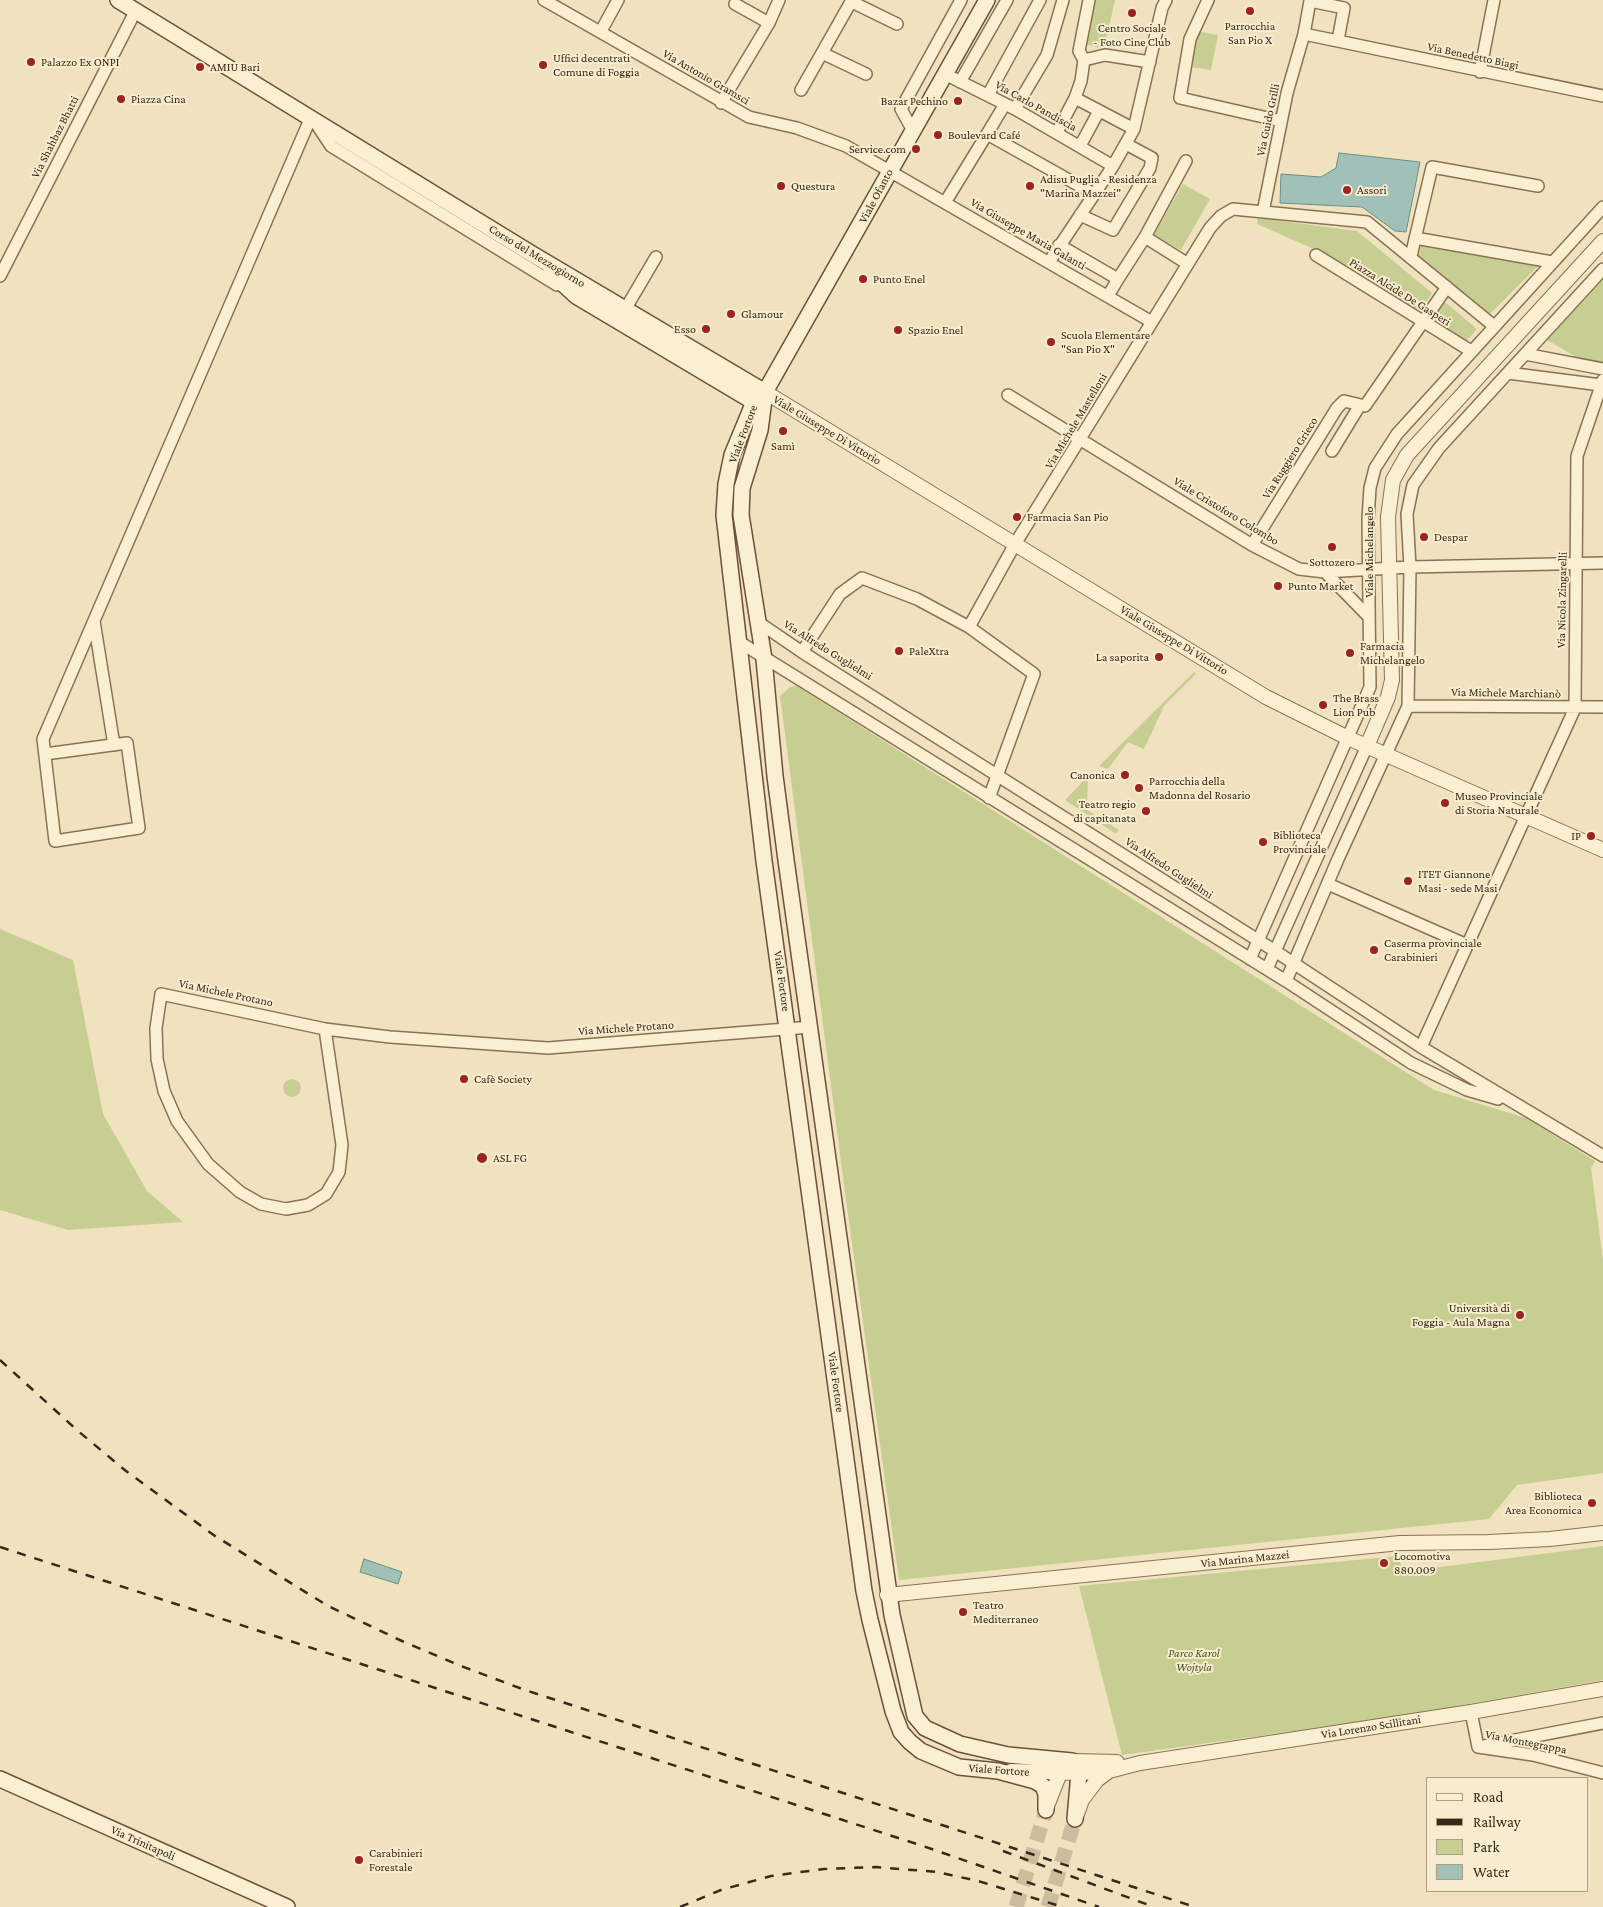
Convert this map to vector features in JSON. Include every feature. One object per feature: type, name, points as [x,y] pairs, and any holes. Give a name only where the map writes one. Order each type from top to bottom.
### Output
[{"type":"main road","name":"Corso del Mezzogiorno","points":[[118,0],[532,254],[626,308],[759,397]]},
{"type":"main road","name":"Viale Ofanto","points":[[759,397],[865,216],[912,129],[987,0]]},
{"type":"main road","points":[[532,254],[576,296]]},
{"type":"main road","name":"Corso del Mezzogiorno","points":[[576,296],[759,397]]},
{"type":"main road","name":"Viale Fortore","points":[[759,397],[760,430],[742,488],[741,515],[764,659],[786,860],[811,1027],[887,1595],[908,1691],[915,1716],[925,1728],[969,1746],[1076,1767]]},
{"type":"main road","name":"Viale Fortore","points":[[759,397],[732,455],[724,503],[726,536],[741,643],[764,861],[789,1029],[864,1591],[893,1711],[901,1732],[921,1751],[959,1767],[998,1771]]},
{"type":"main road","points":[[764,861],[786,860]]},
{"type":"main road","points":[[864,1591],[877,1591],[887,1595]]},
{"type":"main road","points":[[1075,1819],[1076,1767]]},
{"type":"main road","points":[[998,1771],[1035,1780],[1043,1786],[1046,1794],[1046,1810]]},
{"type":"main road","name":"Via Trinitapoli","points":[[0,1779],[287,1907]]},
{"type":"street","name":"Via Antonio Gramsci","points":[[544,0],[721,103],[750,117],[797,128],[846,146],[889,170]]},
{"type":"street","points":[[600,31],[618,0]]},
{"type":"street","points":[[721,103],[769,23],[779,0]]},
{"type":"street","points":[[912,129],[901,109],[961,0]]},
{"type":"street","points":[[960,82],[1008,0]]},
{"type":"street","points":[[988,96],[1040,0]]},
{"type":"street","points":[[946,202],[987,134],[1010,107],[1047,55],[1063,0]]},
{"type":"street","points":[[1057,132],[1075,98],[1084,60],[1079,51],[1088,0]]},
{"type":"street","points":[[1049,262],[1113,166],[1134,129],[1162,8],[1166,0]]},
{"type":"street","points":[[1208,0],[1190,39],[1182,76],[1180,98],[1281,121]]},
{"type":"street","points":[[1480,72],[1494,0]]},
{"type":"street","points":[[801,90],[852,1],[897,24]]},
{"type":"street","points":[[1310,1],[1346,4],[1338,40]]},
{"type":"street","name":"Via Guido Grilli","points":[[1263,212],[1281,121],[1304,34],[1310,1]]},
{"type":"street","points":[[735,4],[769,23]]},
{"type":"street","name":"Via Shahbaz Bhatti","points":[[0,276],[136,12]]},
{"type":"street","name":"Via Benedetto Biagi","points":[[1304,34],[1603,96]]},
{"type":"street","points":[[822,53],[866,74]]},
{"type":"street","points":[[1084,60],[1105,55],[1150,62]]},
{"type":"street","name":"Via Carlo Pandiscia","points":[[944,74],[1057,132],[1113,166]]},
{"type":"street","points":[[1075,98],[1134,129]]},
{"type":"street","points":[[1080,146],[1099,111]]},
{"type":"street","points":[[45,754],[127,743],[139,828],[55,841],[43,739],[311,117]]},
{"type":"street","name":"Corso del Mezzogiorno","points":[[311,117],[331,146],[576,296]]},
{"type":"street","points":[[987,134],[1094,194]]},
{"type":"street","points":[[1080,215],[1113,230],[1150,168],[1152,158],[1126,144]]},
{"type":"street","points":[[1108,296],[1145,238],[1186,160]]},
{"type":"street","points":[[1411,256],[1432,167],[1538,186]]},
{"type":"street","name":"Via Giuseppe Maria Galanti","points":[[889,170],[1152,322]]},
{"type":"street","name":"Viale Michelangelo","points":[[1250,959],[1370,687],[1370,488],[1375,468],[1397,434],[1603,206]]},
{"type":"street","name":"Via Michele Mastelloni","points":[[969,627],[1015,544],[1082,439],[1210,228],[1221,216],[1233,209],[1368,222],[1494,326]]},
{"type":"street","points":[[467,229],[532,254]]},
{"type":"street","points":[[1145,238],[1188,264]]},
{"type":"street","points":[[1415,238],[1552,262]]},
{"type":"street","name":"Viale Michelangelo","points":[[1267,969],[1388,697],[1392,680],[1388,516],[1393,480],[1410,451],[1603,240]]},
{"type":"street","points":[[1059,245],[1118,279]]},
{"type":"street","name":"Piazza Alcide De Gasperi","points":[[1316,255],[1422,323],[1471,351]]},
{"type":"street","points":[[626,308],[656,257]]},
{"type":"street","points":[[1286,981],[1408,706],[1410,567],[1408,514],[1413,485],[1439,448],[1603,269]]},
{"type":"street","points":[[1332,451],[1360,405],[1365,406],[1378,390],[1447,287]]},
{"type":"street","points":[[1525,354],[1603,369]]},
{"type":"street","points":[[1508,372],[1602,383]]},
{"type":"street","name":"Via Nicola Zingarelli","points":[[1421,1047],[1575,708],[1577,456],[1602,383]]},
{"type":"street","name":"Viale Cristoforo Colombo","points":[[1008,395],[1252,545],[1299,568],[1325,572],[1410,567],[1603,563]]},
{"type":"street","name":"Viale Giuseppe Di Vittorio","points":[[759,397],[1015,544],[1266,697],[1348,738],[1526,814],[1603,850]]},
{"type":"street","name":"Via Ruggiero Grieco","points":[[1252,545],[1337,408],[1344,401],[1360,405]]},
{"type":"street","points":[[1397,434],[1410,451]]},
{"type":"street","points":[[1325,572],[1369,617]]},
{"type":"street","points":[[802,652],[840,594],[862,578],[918,599],[969,627],[1034,674],[989,798]]},
{"type":"street","points":[[94,619],[114,745]]},
{"type":"street","name":"Via Alfredo Guglielmi","points":[[758,622],[802,652],[1275,950],[1421,1047],[1603,1156]]},
{"type":"street","name":"Via Alfredo Guglielmi","points":[[741,643],[1267,969],[1411,1063],[1467,1090],[1516,1104]]},
{"type":"street","name":"Via Michele Marchianò","points":[[1408,706],[1603,707]]},
{"type":"street","points":[[1328,884],[1467,946]]},
{"type":"street","name":"Via Michele Protano","points":[[325,1029],[342,1145],[339,1172],[326,1194],[308,1205],[286,1209],[261,1204],[240,1192],[208,1164],[177,1121],[164,1091],[158,1059],[156,1028],[161,994],[325,1029],[548,1048],[811,1027]]},
{"type":"street","points":[[1343,1018],[1354,1002]]},
{"type":"street","name":"Via Marina Mazzei","points":[[887,1595],[1400,1543],[1489,1542],[1603,1533]]},
{"type":"street","name":"Via Lorenzo Scillitani","points":[[1140,1763],[1471,1712],[1603,1689]]},
{"type":"street","name":"Via Montegrappa","points":[[1471,1712],[1478,1747],[1533,1755],[1603,1773]]},
{"type":"street","points":[[1478,1747],[1603,1723]]},
{"type":"street","points":[[1076,1767],[1140,1763]]},
{"type":"street","points":[[1076,1767],[1109,1771],[1140,1763]]},
{"type":"street","name":"Viale Fortore","points":[[998,1771],[1060,1772],[1076,1767]]},
{"type":"street","points":[[1075,1819],[1087,1793],[1097,1780],[1109,1771]]},
{"type":"street","points":[[1046,1810],[1060,1772]]},
{"type":"green space","points":[[1095,0],[1115,0],[1104,49],[1085,44]]},
{"type":"green space","points":[[1197,31],[1218,35],[1211,70],[1191,67]]},
{"type":"green space","points":[[1183,184],[1210,199],[1181,250],[1154,235]]},
{"type":"green space","points":[[1258,218],[1357,231],[1432,293],[1418,315],[1325,254],[1257,224]]},
{"type":"green space","points":[[1422,243],[1539,265],[1490,314],[1417,257]]},
{"type":"green space","points":[[1603,278],[1603,362],[1580,359],[1547,340]]},
{"type":"green space","points":[[1445,302],[1477,329],[1464,344],[1430,324]]},
{"type":"green space","points":[[1194,672],[1196,674],[1164,706],[1144,749],[1128,742],[1108,769],[1099,766]]},
{"type":"green space","points":[[797,686],[1434,1090],[1526,1118],[1595,1161],[1591,1168],[1603,1261],[1603,1473],[1517,1485],[1489,1519],[899,1580],[846,1200],[780,696],[790,687]]},
{"type":"green space","points":[[1088,776],[1087,810],[1119,830],[1116,834],[1065,800]]},
{"type":"green space","points":[[0,929],[73,960],[103,1114],[147,1191],[183,1222],[68,1230],[0,1210]]},
{"type":"green space","points":[[288,1079],[296,1079],[301,1084],[299,1095],[288,1097],[283,1092],[283,1084]]},
{"type":"green space","name":"Parco Karol Wojtyla","points":[[1603,1546],[1603,1680],[1396,1717],[1122,1755],[1079,1586],[1399,1556],[1402,1572]]},
{"type":"water","name":"Assori","points":[[1339,153],[1420,162],[1406,232],[1395,231],[1362,207],[1280,203],[1281,174],[1321,177],[1336,168]]},
{"type":"water","points":[[364,1559],[402,1572],[398,1584],[360,1572]]},
{"type":"tunnel","points":[[1016,1907],[1046,1810]]},
{"type":"tunnel","points":[[1048,1907],[1075,1819]]},
{"type":"railway","points":[[0,1360],[78,1431],[126,1471],[215,1536],[328,1606],[402,1641],[525,1690],[1195,1907]]},
{"type":"railway","points":[[0,1547],[923,1846],[1099,1907]]},
{"type":"railway","points":[[1003,1851],[1154,1907]]},
{"type":"railway","points":[[680,1907],[721,1890],[771,1876],[824,1869],[876,1867],[937,1872],[978,1881],[1063,1907]]},
{"type":"place","name":"Parrocchia San Pio X","points":[[1250,11]]},
{"type":"place","name":"Centro Sociale - Foto Cine Club","points":[[1132,13]]},
{"type":"place","name":"Palazzo Ex ONPI","points":[[31,62]]},
{"type":"place","name":"Uffici decentrati Comune di Foggia","points":[[543,65]]},
{"type":"place","name":"AMIU Bari","points":[[200,67]]},
{"type":"place","name":"Piazza Cina","points":[[121,99]]},
{"type":"place","name":"Bazar Pechino","points":[[958,101]]},
{"type":"place","name":"Boulevard Café","points":[[938,135]]},
{"type":"place","name":"Service.com","points":[[916,149]]},
{"type":"place","name":"Questura","points":[[781,186]]},
{"type":"place","name":"Adisu Puglia - Residenza \"Marina Mazzei\"","points":[[1030,186]]},
{"type":"place","name":"Assori","points":[[1347,190]]},
{"type":"place","name":"Punto Enel","points":[[863,279]]},
{"type":"place","name":"Glamour","points":[[731,314]]},
{"type":"place","name":"Esso","points":[[706,329]]},
{"type":"place","name":"Spazio Enel","points":[[898,330]]},
{"type":"place","name":"Scuola Elementare \"San Pio X\"","points":[[1051,342]]},
{"type":"place","name":"Samì","points":[[783,431]]},
{"type":"place","name":"Farmacia San Pio","points":[[1017,517]]},
{"type":"place","name":"Despar","points":[[1424,537]]},
{"type":"place","name":"Sottozero","points":[[1332,547]]},
{"type":"place","name":"Punto Market","points":[[1278,586]]},
{"type":"place","name":"PaleXtra","points":[[899,651]]},
{"type":"place","name":"Farmacia Michelangelo","points":[[1350,653]]},
{"type":"place","name":"La saporita","points":[[1159,657]]},
{"type":"place","name":"The Brass Lion Pub","points":[[1323,705]]},
{"type":"place","name":"Canonica","points":[[1125,775]]},
{"type":"place","name":"Parrocchia della Madonna del Rosario","points":[[1139,788]]},
{"type":"place","name":"Museo Provinciale di Storia Naturale","points":[[1445,803]]},
{"type":"place","name":"Teatro regio di capitanata","points":[[1146,811]]},
{"type":"place","name":"IP","points":[[1591,836]]},
{"type":"place","name":"Biblioteca Provinciale","points":[[1263,842]]},
{"type":"place","name":"ITET Giannone Masi - sede Masi","points":[[1408,881]]},
{"type":"place","name":"Caserma provinciale Carabinieri","points":[[1374,950]]},
{"type":"place","name":"Cafè Society","points":[[464,1079]]},
{"type":"place","name":"ASL FG","points":[[482,1158]]},
{"type":"place","name":"Università di Foggia - Aula Magna","points":[[1520,1315]]},
{"type":"place","name":"Biblioteca Area Economica","points":[[1592,1503]]},
{"type":"place","name":"Locomotiva 880.009","points":[[1384,1563]]},
{"type":"place","name":"Teatro Mediterraneo","points":[[963,1612]]},
{"type":"place","name":"Carabinieri Forestale","points":[[359,1860]]}]
